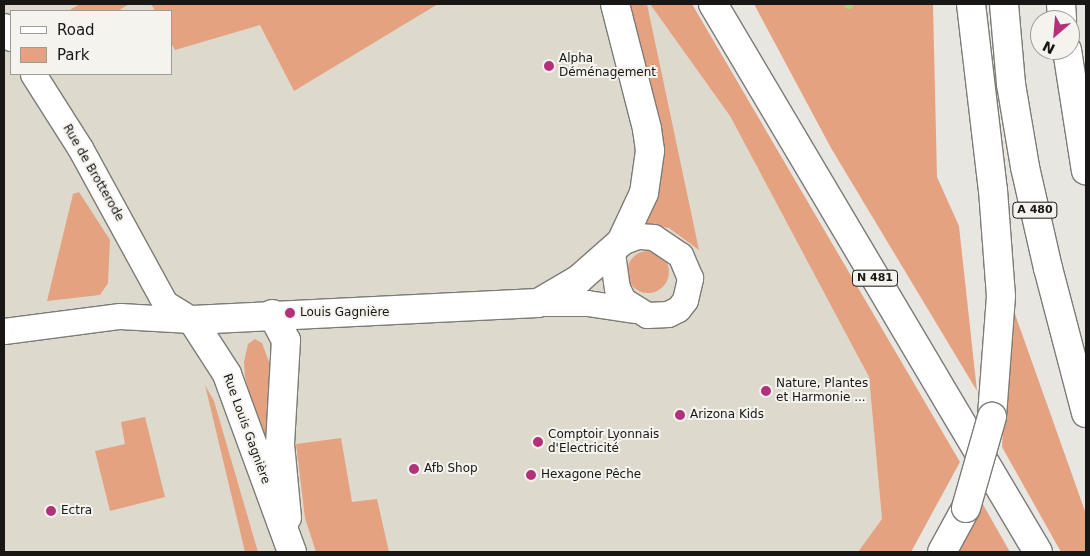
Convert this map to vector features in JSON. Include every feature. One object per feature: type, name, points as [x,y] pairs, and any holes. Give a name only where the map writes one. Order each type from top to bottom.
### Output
[{"type":"main road","points":[[192,320],[272,314],[538,303],[579,279],[616,247],[644,193],[650,151],[647,129],[615,4]]},
{"type":"main road","name":"N 481","points":[[713,4],[1038,552]]},
{"type":"main road","points":[[942,552],[966,508],[992,417],[1001,296],[993,190],[971,4]]},
{"type":"main road","name":"A 480","points":[[1004,4],[1011,84],[1025,167],[1052,286],[1086,413]]},
{"type":"main road","points":[[1069,60],[1086,171]]},
{"type":"main road","name":"Rue Louis Gagnière","points":[[272,314],[286,340],[280,444],[286,487],[289,544]]},
{"type":"main road","name":"Rue Louis Gagnière","points":[[192,320],[227,374],[260,470],[289,544]]},
{"type":"street","name":"Rue de Brotterode","points":[[35,75],[80,148],[165,303],[192,320]]},
{"type":"street","points":[[538,303],[588,303],[661,315],[678,309],[685,300],[690,278],[680,255],[668,244],[653,237],[637,236],[616,247],[616,288],[623,300],[634,310]]},
{"type":"street","points":[[128,317],[136,307],[149,273]]},
{"type":"street","points":[[4,331],[128,317],[192,320]]},
{"type":"shaded area","points":[[4,4],[650,4],[730,116],[869,377],[882,519],[858,552],[4,552]]},
{"type":"green space","points":[[80,4],[129,4],[120,10],[70,10]]},
{"type":"green space","points":[[151,4],[438,4],[294,91],[260,25],[175,50],[172,45],[172,10],[154,10]]},
{"type":"green space","points":[[627,4],[647,4],[699,250],[669,228],[643,223],[662,173],[664,142]]},
{"type":"green space","points":[[650,4],[692,4],[960,462],[911,552],[858,552],[882,519],[869,377],[730,116]]},
{"type":"green space","points":[[754,4],[933,4],[937,177],[959,226],[977,391],[831,148]]},
{"type":"green space","points":[[79,192],[110,240],[108,283],[100,295],[47,301],[73,194]]},
{"type":"green space","points":[[652,251],[660,254],[666,260],[669,272],[666,284],[660,290],[644,293],[636,290],[630,284],[627,268],[630,260],[636,254]]},
{"type":"green space","points":[[1010,300],[1086,514],[1086,552],[1061,552],[1002,447]]},
{"type":"green space","points":[[255,339],[262,343],[273,373],[268,458],[245,377],[244,362],[248,344]]},
{"type":"green space","points":[[205,385],[214,401],[258,552],[245,552]]},
{"type":"green space","points":[[145,417],[165,497],[110,511],[95,451],[125,444],[121,422]]},
{"type":"green space","points":[[341,438],[352,502],[377,499],[389,552],[316,552],[305,518],[296,444]]},
{"type":"green space","points":[[981,501],[1010,552],[953,552]]},
{"type":"place","name":"Alpha Déménagement","points":[[549,66]]},
{"type":"place","name":"Louis Gagnière","points":[[290,313]]},
{"type":"place","name":"Nature, Plantes et Harmonie ...","points":[[766,391]]},
{"type":"place","name":"Arizona Kids","points":[[680,415]]},
{"type":"place","name":"Comptoir Lyonnais d'Electricité","points":[[538,442]]},
{"type":"place","name":"Afb Shop","points":[[414,469]]},
{"type":"place","name":"Hexagone Pêche","points":[[531,475]]},
{"type":"place","name":"Ectra","points":[[51,511]]}]
